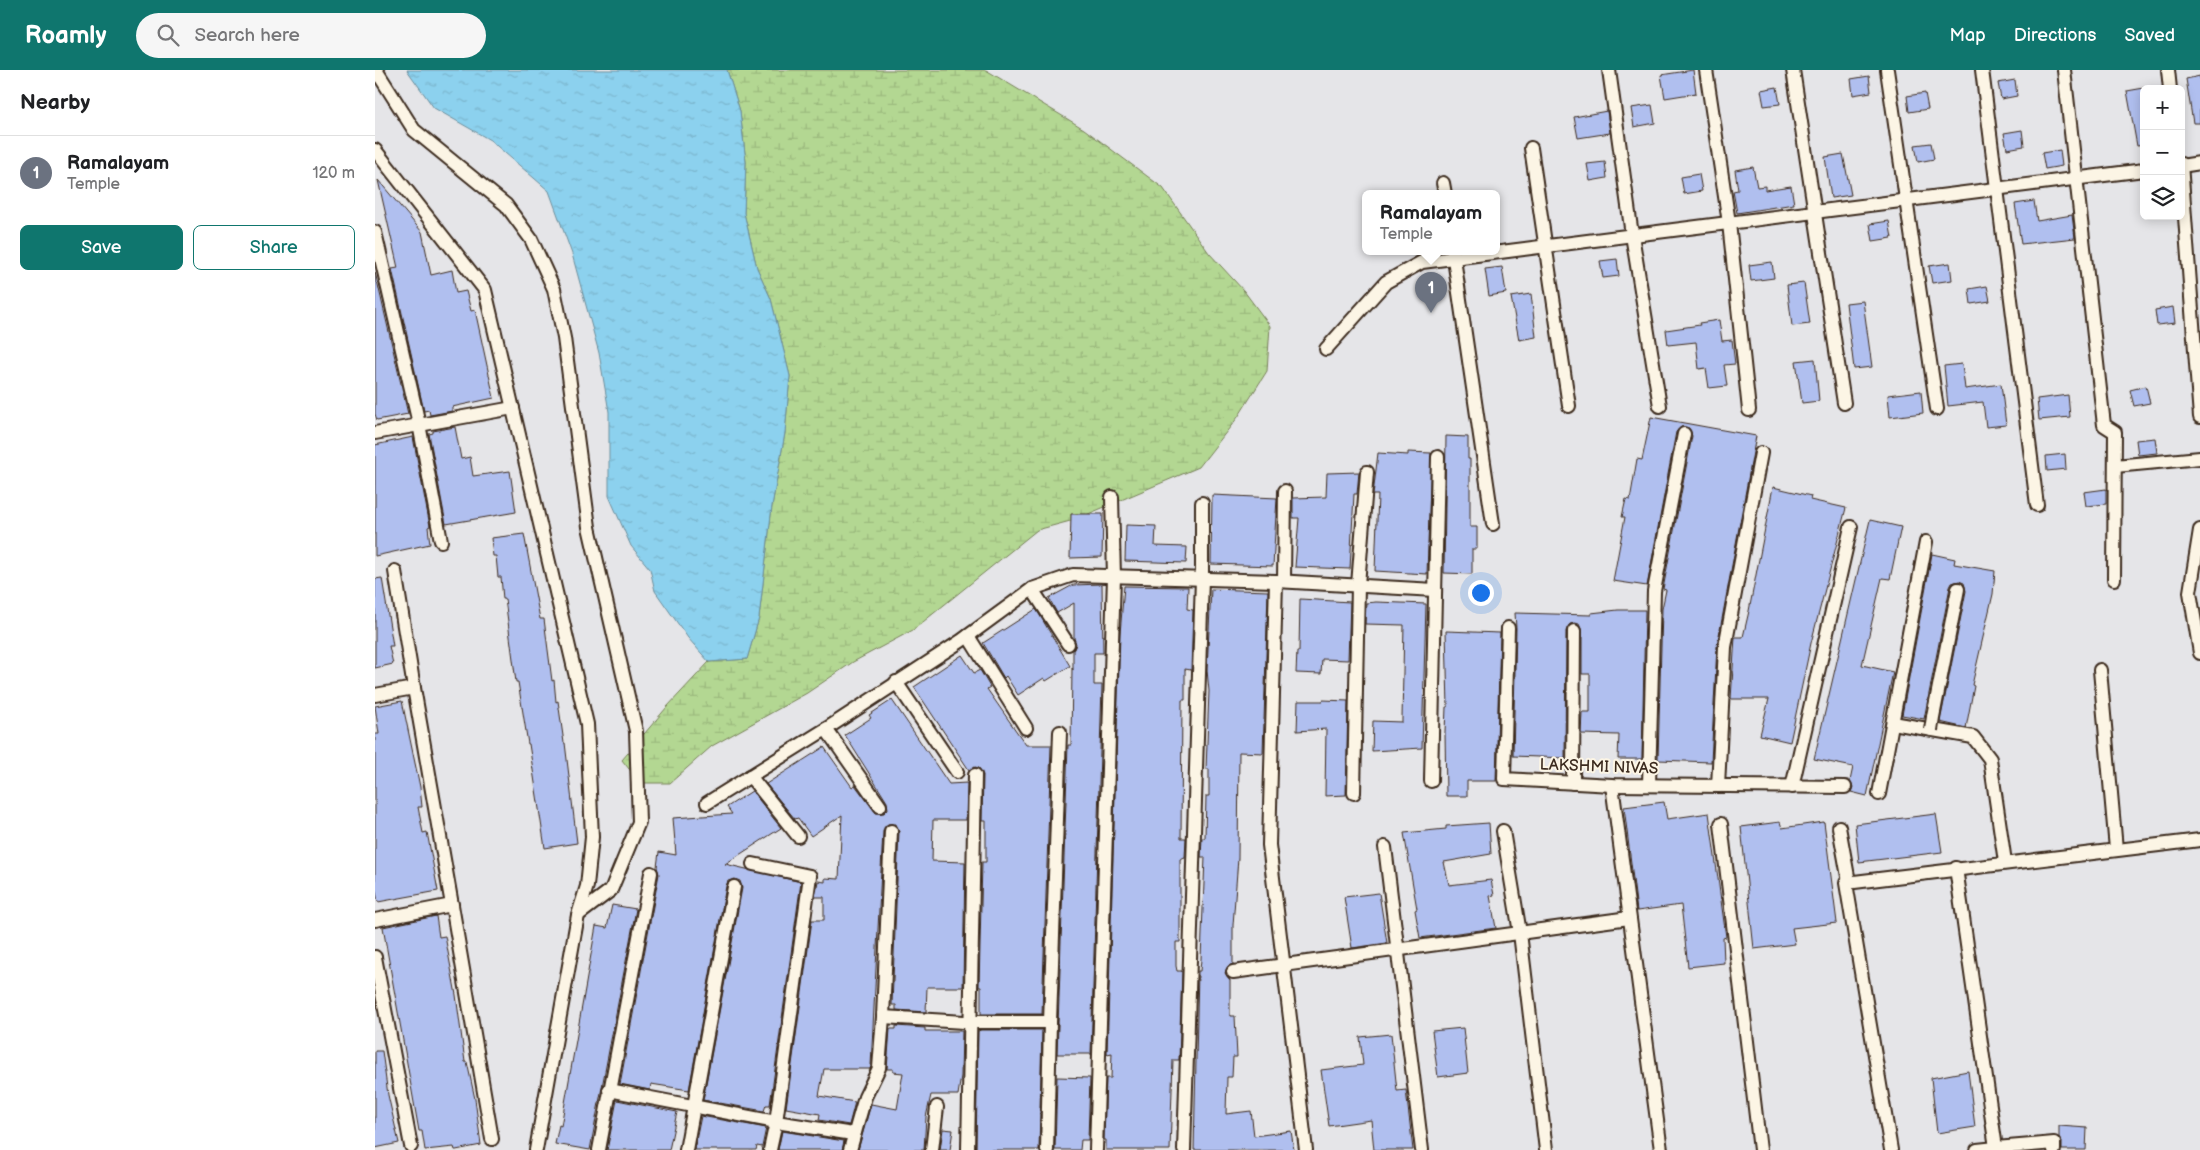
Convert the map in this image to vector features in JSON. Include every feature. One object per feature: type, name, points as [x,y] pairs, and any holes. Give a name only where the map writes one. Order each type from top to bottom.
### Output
[{"type":"street","points":[[376,70],[414,130],[506,205],[531,239],[554,289],[564,338],[589,527],[636,731],[639,822],[611,890],[579,916]]},
{"type":"street","points":[[1609,70],[1632,235],[1659,406]]},
{"type":"street","points":[[1706,70],[1729,223],[1749,410]]},
{"type":"street","points":[[1793,70],[1844,403]]},
{"type":"street","points":[[1887,70],[1937,409]]},
{"type":"street","points":[[1982,70],[2037,505]]},
{"type":"street","points":[[2064,70],[2104,425],[2115,432],[2114,579]]},
{"type":"street","points":[[2168,70],[2170,85]]},
{"type":"street","points":[[1531,148],[1569,406]]},
{"type":"street","points":[[376,153],[485,290],[587,724],[592,837],[587,886],[579,916],[536,1150]]},
{"type":"street","points":[[2185,165],[2200,163]]},
{"type":"street","points":[[1500,250],[2140,170]]},
{"type":"street","points":[[2182,175],[2200,418]]},
{"type":"street","points":[[375,232],[419,424],[441,541]]},
{"type":"street","points":[[1326,349],[1386,282],[1422,262],[1454,255],[1493,524]]},
{"type":"street","points":[[375,433],[513,408]]},
{"type":"street","points":[[1649,785],[1654,591],[1684,434]]},
{"type":"street","points":[[1718,786],[1725,647],[1761,453]]},
{"type":"street","points":[[1431,781],[1438,457]]},
{"type":"street","points":[[2115,466],[2200,458]]},
{"type":"street","points":[[1355,792],[1358,585],[1367,472]]},
{"type":"street","points":[[1285,490],[1269,846],[1305,1150]]},
{"type":"street","points":[[1096,1150],[1114,577],[1112,497]]},
{"type":"street","points":[[1185,1150],[1202,578],[1202,503]]},
{"type":"street","points":[[1792,786],[1851,527]]},
{"type":"street","points":[[2200,530],[2190,592],[2200,653]]},
{"type":"street","points":[[1879,794],[1926,542]]},
{"type":"street","points":[[395,571],[492,1139]]},
{"type":"street","points":[[707,803],[826,729],[968,636],[1032,589],[1073,575],[1280,581],[1435,590]]},
{"type":"street","points":[[1032,589],[1068,644]]},
{"type":"street","points":[[1932,724],[1957,589]]},
{"type":"street","name":"LAKSHMI NIVAS","points":[[1508,628],[1504,779],[1612,785],[1845,787]]},
{"type":"street","points":[[1573,783],[1574,631]]},
{"type":"street","points":[[968,636],[1026,728]]},
{"type":"street","points":[[2100,670],[2116,849]]},
{"type":"street","points":[[896,682],[957,772]]},
{"type":"street","points":[[375,695],[414,688]]},
{"type":"street","points":[[1893,723],[1973,737],[1990,759],[2005,862]]},
{"type":"street","points":[[826,729],[880,806]]},
{"type":"street","points":[[1047,1150],[1061,732]]},
{"type":"street","points":[[968,1150],[975,775]]},
{"type":"street","points":[[750,776],[798,836]]},
{"type":"street","points":[[1612,785],[1661,1150]]},
{"type":"street","points":[[1721,824],[1760,1150]]},
{"type":"street","points":[[1839,827],[1849,882],[1846,883],[1891,1150]]},
{"type":"street","points":[[850,1150],[865,1097],[879,1068],[891,831]]},
{"type":"street","points":[[1503,831],[1520,934],[1547,1150]]},
{"type":"street","points":[[1849,882],[2200,840]]},
{"type":"street","points":[[1385,848],[1421,1150]]},
{"type":"street","points":[[753,864],[810,876],[776,1122],[770,1150]]},
{"type":"street","points":[[1955,868],[1996,1148]]},
{"type":"street","points":[[599,1150],[651,874]]},
{"type":"street","points":[[686,1150],[734,887]]},
{"type":"street","points":[[375,920],[452,905]]},
{"type":"street","points":[[1233,972],[1629,918]]},
{"type":"street","points":[[375,957],[411,1146]]},
{"type":"street","points":[[883,1016],[970,1022],[1050,1022]]},
{"type":"street","points":[[609,1090],[776,1122],[853,1134]]},
{"type":"street","points":[[932,1150],[937,1107]]},
{"type":"street","points":[[1977,1150],[2054,1143],[2054,1150]]},
{"type":"green space","points":[[727,70],[986,70],[1084,129],[1163,188],[1209,253],[1244,291],[1270,326],[1267,371],[1238,417],[1199,467],[1074,520],[1037,530],[913,630],[853,662],[807,693],[712,746],[670,783],[640,783],[622,760],[667,707],[709,662],[747,659],[759,618],[772,506],[785,433],[790,376],[771,299],[757,268],[744,213],[746,162],[740,111]]},
{"type":"water","points":[[407,70],[727,70],[740,111],[746,162],[744,213],[757,268],[771,299],[790,376],[785,433],[772,506],[759,618],[747,659],[709,662],[688,638],[655,591],[650,569],[631,546],[609,496],[609,412],[599,353],[572,254],[549,191],[490,140],[434,108]]},
{"type":"building","points":[[1693,70],[1696,93],[1665,98],[1661,75]]},
{"type":"building","points":[[1869,76],[1871,92],[1853,95],[1851,79]]},
{"type":"building","points":[[2200,76],[2200,123],[2193,123],[2186,79]]},
{"type":"building","points":[[2015,80],[2017,96],[2001,99],[1998,83]]},
{"type":"building","points":[[1777,87],[1780,104],[1764,106],[1761,90]]},
{"type":"building","points":[[2140,89],[2140,146],[2137,146],[2127,91]]},
{"type":"building","points":[[1925,93],[1928,109],[1909,112],[1907,96]]},
{"type":"building","points":[[1652,105],[1655,123],[1634,127],[1631,108]]},
{"type":"building","points":[[1607,111],[1610,133],[1578,138],[1574,117]]},
{"type":"building","points":[[2022,130],[2024,146],[2007,149],[2004,133]]},
{"type":"building","points":[[1931,143],[1934,159],[1918,162],[1915,145]]},
{"type":"building","points":[[2060,150],[2062,166],[2045,169],[2042,153]]},
{"type":"building","points":[[1843,154],[1851,195],[1831,198],[1825,157]]},
{"type":"building","points":[[1605,162],[1607,178],[1590,181],[1587,164]]},
{"type":"building","points":[[1753,167],[1757,187],[1765,186],[1765,190],[1791,186],[1794,204],[1737,213],[1733,191],[1738,190],[1735,170]]},
{"type":"building","points":[[1699,174],[1702,191],[1684,194],[1681,177]]},
{"type":"building","points":[[378,180],[422,232],[431,275],[452,270],[456,293],[466,291],[471,311],[475,310],[494,398],[452,407],[452,411],[430,415],[429,410],[424,411],[392,269],[398,268]]},
{"type":"building","points":[[2034,201],[2037,221],[2072,215],[2075,238],[2021,244],[2015,204]]},
{"type":"building","points":[[1889,221],[1892,238],[1873,241],[1870,224]]},
{"type":"building","points":[[1617,259],[1619,276],[1603,278],[1600,261]]},
{"type":"building","points":[[1772,262],[1774,278],[1751,281],[1749,265]]},
{"type":"building","points":[[1950,263],[1952,280],[1932,283],[1929,266]]},
{"type":"building","points":[[1502,267],[1506,293],[1489,296],[1485,269]]},
{"type":"building","points":[[375,272],[408,414],[377,420],[375,414]]},
{"type":"building","points":[[1804,283],[1810,324],[1792,326],[1787,285]]},
{"type":"building","points":[[1987,286],[1990,301],[1971,304],[1969,289]]},
{"type":"building","points":[[1531,294],[1536,337],[1519,340],[1511,297]]},
{"type":"building","points":[[1863,301],[1872,367],[1854,369],[1846,303]]},
{"type":"building","points":[[2173,307],[2175,323],[2157,325],[2155,310]]},
{"type":"building","points":[[1719,320],[1722,341],[1732,340],[1735,364],[1724,365],[1727,386],[1709,388],[1706,368],[1699,369],[1696,342],[1668,345],[1666,330]]},
{"type":"building","points":[[1815,359],[1819,401],[1802,403],[1796,361]]},
{"type":"building","points":[[1962,364],[1965,389],[2001,384],[2006,425],[1986,427],[1983,402],[1948,406],[1944,366]]},
{"type":"building","points":[[2146,386],[2150,403],[2134,406],[2130,390]]},
{"type":"building","points":[[1921,391],[1923,413],[1890,417],[1888,395]]},
{"type":"building","points":[[2068,395],[2070,417],[2039,420],[2037,399]]},
{"type":"building","points":[[1651,417],[1756,436],[1717,646],[1711,762],[1658,760],[1662,609],[1666,590],[1663,589],[1692,436],[1689,428],[1681,427],[1676,432],[1647,586],[1613,581],[1625,517],[1622,517],[1626,499],[1630,500],[1637,459],[1642,460]]},
{"type":"building","points":[[455,427],[461,459],[470,457],[473,476],[510,471],[516,512],[446,524],[429,434],[433,433],[433,431]]},
{"type":"building","points":[[1446,436],[1468,437],[1468,459],[1470,459],[1470,527],[1477,527],[1477,549],[1472,549],[1472,574],[1444,573]]},
{"type":"building","points":[[413,437],[430,526],[428,527],[430,544],[375,556],[375,445]]},
{"type":"building","points":[[2155,438],[2157,453],[2138,455],[2136,440]]},
{"type":"building","points":[[1408,452],[1431,453],[1427,574],[1375,571],[1378,495],[1373,495],[1378,453],[1408,455]]},
{"type":"building","points":[[2065,454],[2066,469],[2047,471],[2046,456]]},
{"type":"building","points":[[1359,472],[1357,494],[1354,494],[1350,569],[1295,567],[1299,518],[1293,518],[1293,498],[1326,497],[1327,473]]},
{"type":"building","points":[[1773,487],[1811,496],[1810,500],[1846,508],[1811,643],[1790,742],[1760,735],[1769,699],[1731,699],[1735,637],[1743,637]]},
{"type":"building","points":[[2106,489],[2106,504],[2086,506],[2084,492]]},
{"type":"building","points":[[1212,495],[1277,498],[1273,566],[1211,564]]},
{"type":"building","points":[[1071,514],[1103,514],[1102,557],[1070,558]]},
{"type":"building","points":[[1870,520],[1901,527],[1890,579],[1882,578],[1862,665],[1893,672],[1867,796],[1851,792],[1853,787],[1850,781],[1853,767],[1814,759]]},
{"type":"building","points":[[1126,525],[1156,526],[1155,546],[1187,547],[1186,563],[1125,561]]},
{"type":"building","points":[[524,534],[540,619],[544,619],[552,681],[554,680],[556,702],[558,701],[565,743],[577,843],[545,848],[529,744],[518,682],[516,682],[505,599],[503,599],[501,577],[498,577],[496,556],[493,556],[491,538]]},
{"type":"building","points":[[1932,554],[1955,559],[1954,564],[1995,571],[1993,594],[1972,685],[1974,686],[1966,728],[1940,722],[1966,591],[1964,583],[1959,581],[1952,583],[1950,587],[1924,719],[1902,715]]},
{"type":"building","points":[[382,578],[393,646],[389,646],[393,664],[375,668],[375,579]]},
{"type":"building","points":[[1102,584],[1103,653],[1094,653],[1094,685],[1102,685],[1091,1054],[1057,1054],[1068,745],[1071,745],[1072,668],[1073,670],[1073,650],[1076,644],[1074,638],[1074,603],[1057,613],[1049,598],[1073,585]]},
{"type":"building","points":[[1124,586],[1188,587],[1187,609],[1193,610],[1191,670],[1185,669],[1185,700],[1182,700],[1181,838],[1186,838],[1185,857],[1180,859],[1180,942],[1176,942],[1177,971],[1182,971],[1179,1060],[1173,1060],[1170,1150],[1106,1150],[1106,1140],[1104,1140],[1106,1078],[1111,1078],[1112,1053],[1107,1054],[1120,634]]},
{"type":"building","points":[[1211,589],[1268,591],[1263,753],[1239,752],[1238,858],[1233,925],[1233,964],[1228,966],[1225,973],[1230,980],[1230,1016],[1235,1016],[1237,1057],[1233,1057],[1232,1077],[1227,1077],[1226,1114],[1251,1111],[1254,1136],[1291,1131],[1294,1150],[1194,1150],[1198,971],[1200,971],[1201,959],[1205,857],[1201,857],[1202,838],[1205,838],[1206,796],[1209,796],[1209,769],[1206,769],[1209,691],[1207,670]]},
{"type":"building","points":[[1300,599],[1350,602],[1348,660],[1322,659],[1321,674],[1296,673],[1297,651],[1299,651]]},
{"type":"building","points":[[1366,603],[1426,604],[1422,748],[1372,751],[1373,721],[1402,722],[1404,625],[1365,624]]},
{"type":"building","points":[[1036,609],[1070,666],[1046,681],[1044,678],[1018,695],[1006,676],[1004,678],[983,643]]},
{"type":"building","points":[[1645,610],[1642,759],[1618,759],[1619,735],[1581,734],[1582,712],[1590,712],[1590,674],[1582,674],[1582,631],[1579,624],[1575,623],[1570,624],[1566,631],[1565,758],[1513,756],[1515,613],[1591,615],[1591,613]]},
{"type":"building","points":[[1446,631],[1500,633],[1496,781],[1467,781],[1467,796],[1446,796],[1445,732],[1446,707],[1448,707]]},
{"type":"building","points":[[962,655],[974,673],[980,670],[990,687],[987,689],[1026,745],[1051,745],[1042,1014],[981,1014],[981,987],[979,987],[982,862],[986,862],[986,821],[982,821],[983,775],[979,768],[975,767],[969,770],[914,687]]},
{"type":"building","points":[[892,700],[949,784],[967,783],[966,820],[933,820],[932,861],[965,862],[963,987],[927,987],[926,1012],[896,1010],[896,1005],[892,1005],[899,831],[896,824],[888,824],[883,831],[871,1066],[870,1069],[824,1069],[819,1096],[855,1102],[849,1125],[819,1120],[820,1114],[786,1108],[812,920],[824,920],[824,897],[815,897],[818,881],[825,882],[825,878],[839,879],[842,815],[811,836],[798,818],[795,819],[766,784],[824,747],[852,787],[855,785],[876,813],[884,813],[888,809],[887,802],[845,735],[871,718],[869,715]]},
{"type":"building","points":[[402,701],[420,787],[422,807],[418,807],[423,833],[427,832],[438,891],[378,902],[375,887],[375,734],[379,734],[375,706]]},
{"type":"building","points":[[1298,701],[1348,701],[1346,795],[1325,796],[1326,729],[1297,731]]},
{"type":"building","points":[[752,791],[781,828],[725,864],[801,882],[770,1105],[766,1105],[764,1111],[703,1100],[742,888],[740,881],[735,879],[728,881],[726,886],[689,1090],[651,1084],[650,1090],[620,1084],[659,874],[657,867],[659,852],[676,855],[673,818],[732,814],[727,807]]},
{"type":"building","points":[[1664,802],[1667,819],[1709,813],[1726,937],[1723,938],[1724,963],[1688,967],[1681,905],[1637,911],[1624,807]]},
{"type":"building","points":[[1936,814],[1942,852],[1859,862],[1855,824]]},
{"type":"building","points":[[1780,822],[1782,828],[1824,822],[1837,923],[1792,928],[1795,944],[1754,949],[1741,827]]},
{"type":"building","points":[[1489,823],[1491,854],[1444,862],[1449,885],[1491,880],[1494,895],[1490,896],[1496,928],[1420,938],[1404,833],[1446,829],[1446,826]]},
{"type":"building","points":[[1379,893],[1387,943],[1352,948],[1344,897]]},
{"type":"building","points":[[612,905],[636,909],[590,1150],[555,1144],[559,1125],[561,1126],[596,926],[607,928]]},
{"type":"building","points":[[436,916],[439,937],[445,936],[456,995],[465,1062],[467,1062],[475,1099],[481,1145],[456,1150],[454,1147],[425,1150],[422,1131],[419,1131],[383,927]]},
{"type":"building","points":[[896,1026],[925,1028],[925,1031],[962,1031],[961,1076],[958,1095],[931,1095],[926,1117],[924,1150],[858,1150],[871,1104],[897,1109],[903,1073],[887,1069],[890,1029],[896,1029]]},
{"type":"building","points":[[1463,1028],[1468,1073],[1438,1077],[1432,1031]]},
{"type":"building","points":[[1042,1030],[1039,1150],[976,1150],[978,1031]]},
{"type":"building","points":[[1391,1034],[1397,1091],[1406,1090],[1413,1150],[1374,1150],[1371,1120],[1329,1126],[1321,1070],[1363,1065],[1360,1037]]},
{"type":"building","points":[[375,1051],[382,1051],[388,1095],[399,1143],[375,1148]]},
{"type":"building","points":[[1968,1071],[1975,1127],[1937,1133],[1931,1078]]},
{"type":"building","points":[[1057,1077],[1090,1078],[1088,1140],[1081,1140],[1080,1150],[1055,1150]]},
{"type":"building","points":[[617,1100],[677,1112],[669,1150],[607,1150]]},
{"type":"building","points":[[701,1116],[766,1128],[762,1147],[757,1146],[756,1150],[694,1150]]},
{"type":"building","points":[[2059,1126],[2087,1128],[2086,1150],[2062,1150]]},
{"type":"building","points":[[943,1129],[953,1130],[950,1150],[940,1150]]},
{"type":"building","points":[[782,1131],[844,1141],[842,1150],[778,1150]]},
{"type":"place","name":"Ramalayam","points":[[1431,313]]}]
